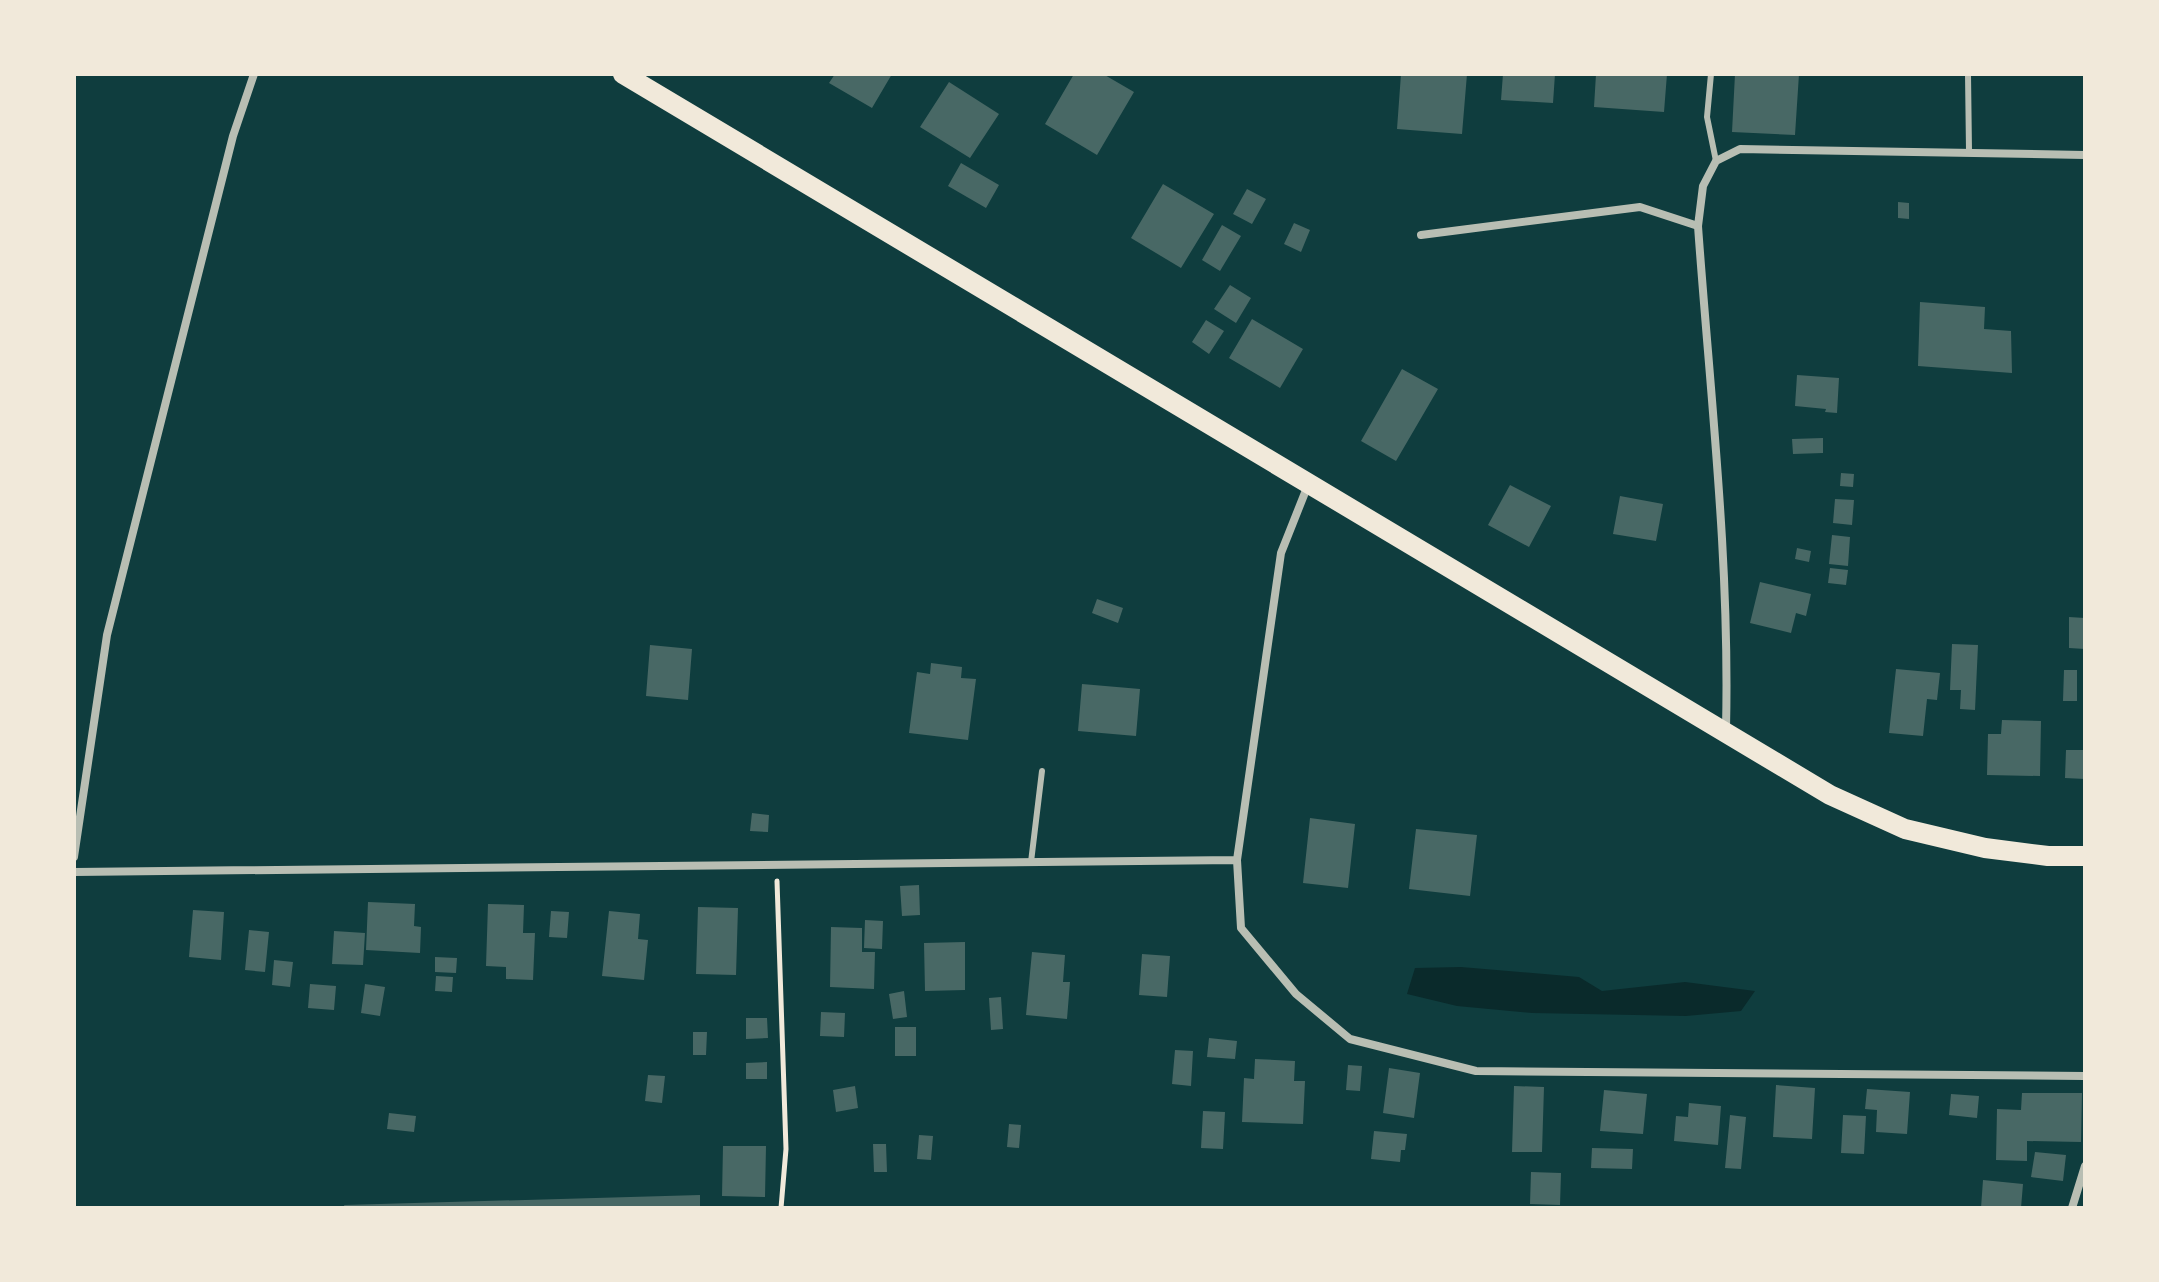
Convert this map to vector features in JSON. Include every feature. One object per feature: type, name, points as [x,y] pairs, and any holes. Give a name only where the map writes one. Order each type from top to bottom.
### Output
[{"type":"main road","points":[[623,74],[1830,795],[1905,829],[1985,848],[2048,856],[2085,856]]},
{"type":"street","points":[[74,857],[107,635],[233,136],[254,74]]},
{"type":"street","points":[[1726,733],[1728,658],[1724,578],[1698,226],[1703,186],[1716,161],[1740,149],[2085,155]]},
{"type":"street","points":[[1421,235],[1640,207],[1698,226]]},
{"type":"street","points":[[1308,485],[1281,553],[1237,860],[1241,928],[1296,994],[1350,1039],[1476,1071],[2085,1076]]},
{"type":"street","points":[[74,872],[1237,860]]},
{"type":"street","points":[[2072,1208],[2085,1166]]},
{"type":"lane","points":[[1711,74],[1707,117],[1716,161]]},
{"type":"lane","points":[[1968,74],[1969,151]]},
{"type":"lane","points":[[1031,862],[1042,771]]},
{"type":"path","points":[[777,864],[786,1149],[781,1208]]},
{"type":"water","points":[[1461,967],[1579,977],[1602,991],[1685,982],[1755,991],[1741,1011],[1686,1016],[1532,1013],[1457,1006],[1407,994],[1415,968]]},
{"type":"building","points":[[835,74],[892,74],[872,108],[829,83]]},
{"type":"building","points":[[1074,74],[1103,74],[1134,92],[1097,155],[1045,124]]},
{"type":"building","points":[[1401,74],[1467,74],[1462,134],[1397,129]]},
{"type":"building","points":[[1503,74],[1555,74],[1553,103],[1501,100]]},
{"type":"building","points":[[1596,74],[1667,74],[1664,112],[1594,107]]},
{"type":"building","points":[[1735,74],[1799,74],[1795,135],[1732,132]]},
{"type":"building","points":[[949,82],[999,114],[970,158],[920,127]]},
{"type":"building","points":[[961,163],[999,185],[986,208],[948,186]]},
{"type":"building","points":[[1163,184],[1214,214],[1181,268],[1131,238]]},
{"type":"building","points":[[1247,189],[1266,199],[1252,224],[1233,214]]},
{"type":"building","points":[[1898,202],[1909,203],[1909,219],[1898,218]]},
{"type":"building","points":[[1294,223],[1310,230],[1301,252],[1284,244]]},
{"type":"building","points":[[1222,225],[1241,236],[1220,271],[1202,260]]},
{"type":"building","points":[[1230,285],[1251,298],[1236,323],[1214,309]]},
{"type":"building","points":[[1920,302],[1985,307],[1984,329],[2011,331],[2012,373],[1918,366]]},
{"type":"building","points":[[1252,319],[1303,349],[1280,388],[1229,358]]},
{"type":"building","points":[[1206,320],[1224,331],[1209,354],[1192,342]]},
{"type":"building","points":[[1402,369],[1438,389],[1396,461],[1361,441]]},
{"type":"building","points":[[1797,375],[1839,378],[1837,413],[1795,406]]},
{"type":"building","points":[[1823,438],[1823,453],[1793,454],[1792,439]]},
{"type":"building","points":[[1841,473],[1854,474],[1853,487],[1840,486]]},
{"type":"building","points":[[1510,485],[1551,506],[1529,547],[1488,525]]},
{"type":"building","points":[[1620,496],[1663,504],[1656,541],[1613,534]]},
{"type":"building","points":[[1835,499],[1854,500],[1852,525],[1833,523]]},
{"type":"building","points":[[1832,535],[1850,537],[1848,566],[1829,564]]},
{"type":"building","points":[[1797,548],[1811,551],[1809,562],[1795,559]]},
{"type":"building","points":[[1830,568],[1848,570],[1846,585],[1828,583]]},
{"type":"building","points":[[1760,582],[1811,594],[1806,616],[1796,613],[1791,633],[1750,623]]},
{"type":"building","points":[[1097,599],[1123,608],[1118,623],[1092,613]]},
{"type":"building","points":[[2069,617],[2085,618],[2085,649],[2069,648]]},
{"type":"building","points":[[1952,644],[1978,645],[1975,710],[1960,709],[1961,690],[1950,690]]},
{"type":"building","points":[[650,645],[692,649],[688,700],[646,696]]},
{"type":"building","points":[[931,663],[962,667],[961,678],[976,679],[968,740],[909,733],[917,672],[930,674]]},
{"type":"building","points":[[1896,669],[1940,673],[1937,700],[1927,699],[1923,736],[1889,733]]},
{"type":"building","points":[[2064,670],[2077,670],[2077,701],[2063,701]]},
{"type":"building","points":[[1082,684],[1140,689],[1136,736],[1078,731]]},
{"type":"building","points":[[2002,720],[2041,721],[2040,776],[1987,775],[1988,734],[2001,734]]},
{"type":"building","points":[[2066,750],[2085,750],[2085,779],[2065,778]]},
{"type":"building","points":[[752,813],[769,815],[768,832],[750,831]]},
{"type":"building","points":[[1310,818],[1355,824],[1348,888],[1303,883]]},
{"type":"building","points":[[1416,829],[1477,835],[1470,896],[1409,889]]},
{"type":"building","points":[[919,885],[920,915],[902,916],[900,886]]},
{"type":"building","points":[[368,902],[415,904],[414,926],[421,927],[420,953],[366,950]]},
{"type":"building","points":[[488,904],[524,905],[523,933],[535,933],[533,980],[506,979],[506,967],[486,966]]},
{"type":"building","points":[[698,907],[738,908],[736,975],[696,974]]},
{"type":"building","points":[[193,910],[224,912],[221,960],[189,957]]},
{"type":"building","points":[[551,911],[569,912],[567,938],[549,937]]},
{"type":"building","points":[[609,911],[640,914],[638,939],[648,940],[644,980],[602,976]]},
{"type":"building","points":[[865,920],[883,921],[882,949],[864,948]]},
{"type":"building","points":[[831,927],[862,928],[862,952],[875,952],[874,989],[830,987]]},
{"type":"building","points":[[249,930],[269,932],[265,972],[245,970]]},
{"type":"building","points":[[334,931],[365,933],[363,965],[332,964]]},
{"type":"building","points":[[965,942],[965,990],[925,991],[924,943]]},
{"type":"building","points":[[1032,952],[1065,955],[1063,982],[1070,982],[1067,1019],[1026,1015]]},
{"type":"building","points":[[1142,954],[1170,956],[1167,997],[1139,995]]},
{"type":"building","points":[[435,957],[457,958],[456,973],[435,972]]},
{"type":"building","points":[[274,960],[293,962],[290,987],[272,985]]},
{"type":"building","points":[[436,976],[453,977],[452,992],[435,991]]},
{"type":"building","points":[[310,984],[336,986],[334,1010],[308,1008]]},
{"type":"building","points":[[365,984],[385,987],[380,1016],[361,1013]]},
{"type":"building","points":[[904,991],[907,1017],[893,1019],[889,994]]},
{"type":"building","points":[[1001,997],[1003,1029],[991,1030],[989,998]]},
{"type":"building","points":[[821,1012],[845,1013],[844,1037],[820,1036]]},
{"type":"building","points":[[746,1018],[767,1018],[768,1038],[746,1039]]},
{"type":"building","points":[[895,1027],[916,1027],[916,1056],[895,1056]]},
{"type":"building","points":[[693,1032],[707,1032],[706,1055],[693,1055]]},
{"type":"building","points":[[1209,1038],[1237,1041],[1235,1059],[1207,1057]]},
{"type":"building","points":[[1175,1050],[1193,1051],[1191,1086],[1172,1084]]},
{"type":"building","points":[[1255,1059],[1295,1061],[1294,1081],[1305,1081],[1303,1124],[1242,1122],[1244,1078],[1254,1079]]},
{"type":"building","points":[[767,1062],[767,1079],[746,1079],[746,1063]]},
{"type":"building","points":[[1348,1065],[1362,1066],[1360,1091],[1346,1090]]},
{"type":"building","points":[[1389,1068],[1420,1073],[1414,1118],[1383,1113]]},
{"type":"building","points":[[648,1075],[665,1076],[662,1103],[645,1101]]},
{"type":"building","points":[[1776,1085],[1815,1088],[1812,1139],[1773,1137]]},
{"type":"building","points":[[855,1086],[858,1108],[836,1112],[833,1090]]},
{"type":"building","points":[[1514,1086],[1544,1087],[1542,1152],[1512,1152]]},
{"type":"building","points":[[1867,1089],[1910,1092],[1907,1134],[1876,1132],[1877,1110],[1865,1109]]},
{"type":"building","points":[[1604,1090],[1647,1094],[1643,1134],[1600,1131]]},
{"type":"building","points":[[2022,1093],[2082,1093],[2081,1142],[2027,1141],[2027,1161],[1996,1160],[1997,1109],[2021,1110]]},
{"type":"building","points":[[1951,1094],[1979,1096],[1977,1118],[1949,1115]]},
{"type":"building","points":[[1689,1103],[1721,1106],[1718,1145],[1674,1141],[1676,1116],[1688,1117]]},
{"type":"building","points":[[1203,1111],[1225,1112],[1223,1149],[1201,1148]]},
{"type":"building","points":[[389,1113],[416,1116],[414,1132],[387,1129]]},
{"type":"building","points":[[1730,1115],[1746,1117],[1741,1169],[1725,1168]]},
{"type":"building","points":[[1843,1115],[1866,1116],[1864,1154],[1841,1153]]},
{"type":"building","points":[[1009,1124],[1021,1125],[1019,1148],[1007,1147]]},
{"type":"building","points":[[1374,1131],[1407,1134],[1400,1162],[1371,1159]]},
{"type":"building","points":[[919,1135],[933,1136],[931,1160],[917,1159]]},
{"type":"building","points":[[873,1144],[886,1144],[887,1172],[874,1172]]},
{"type":"building","points":[[723,1146],[766,1146],[765,1197],[722,1196]]},
{"type":"building","points":[[1592,1148],[1633,1149],[1632,1169],[1591,1168]]},
{"type":"building","points":[[2035,1152],[2066,1155],[2063,1181],[2031,1177]]},
{"type":"building","points":[[1531,1172],[1561,1173],[1560,1205],[1530,1204]]},
{"type":"building","points":[[1983,1180],[2023,1184],[2021,1208],[1981,1208]]},
{"type":"building","points":[[700,1195],[700,1208],[345,1208],[344,1205]]}]
